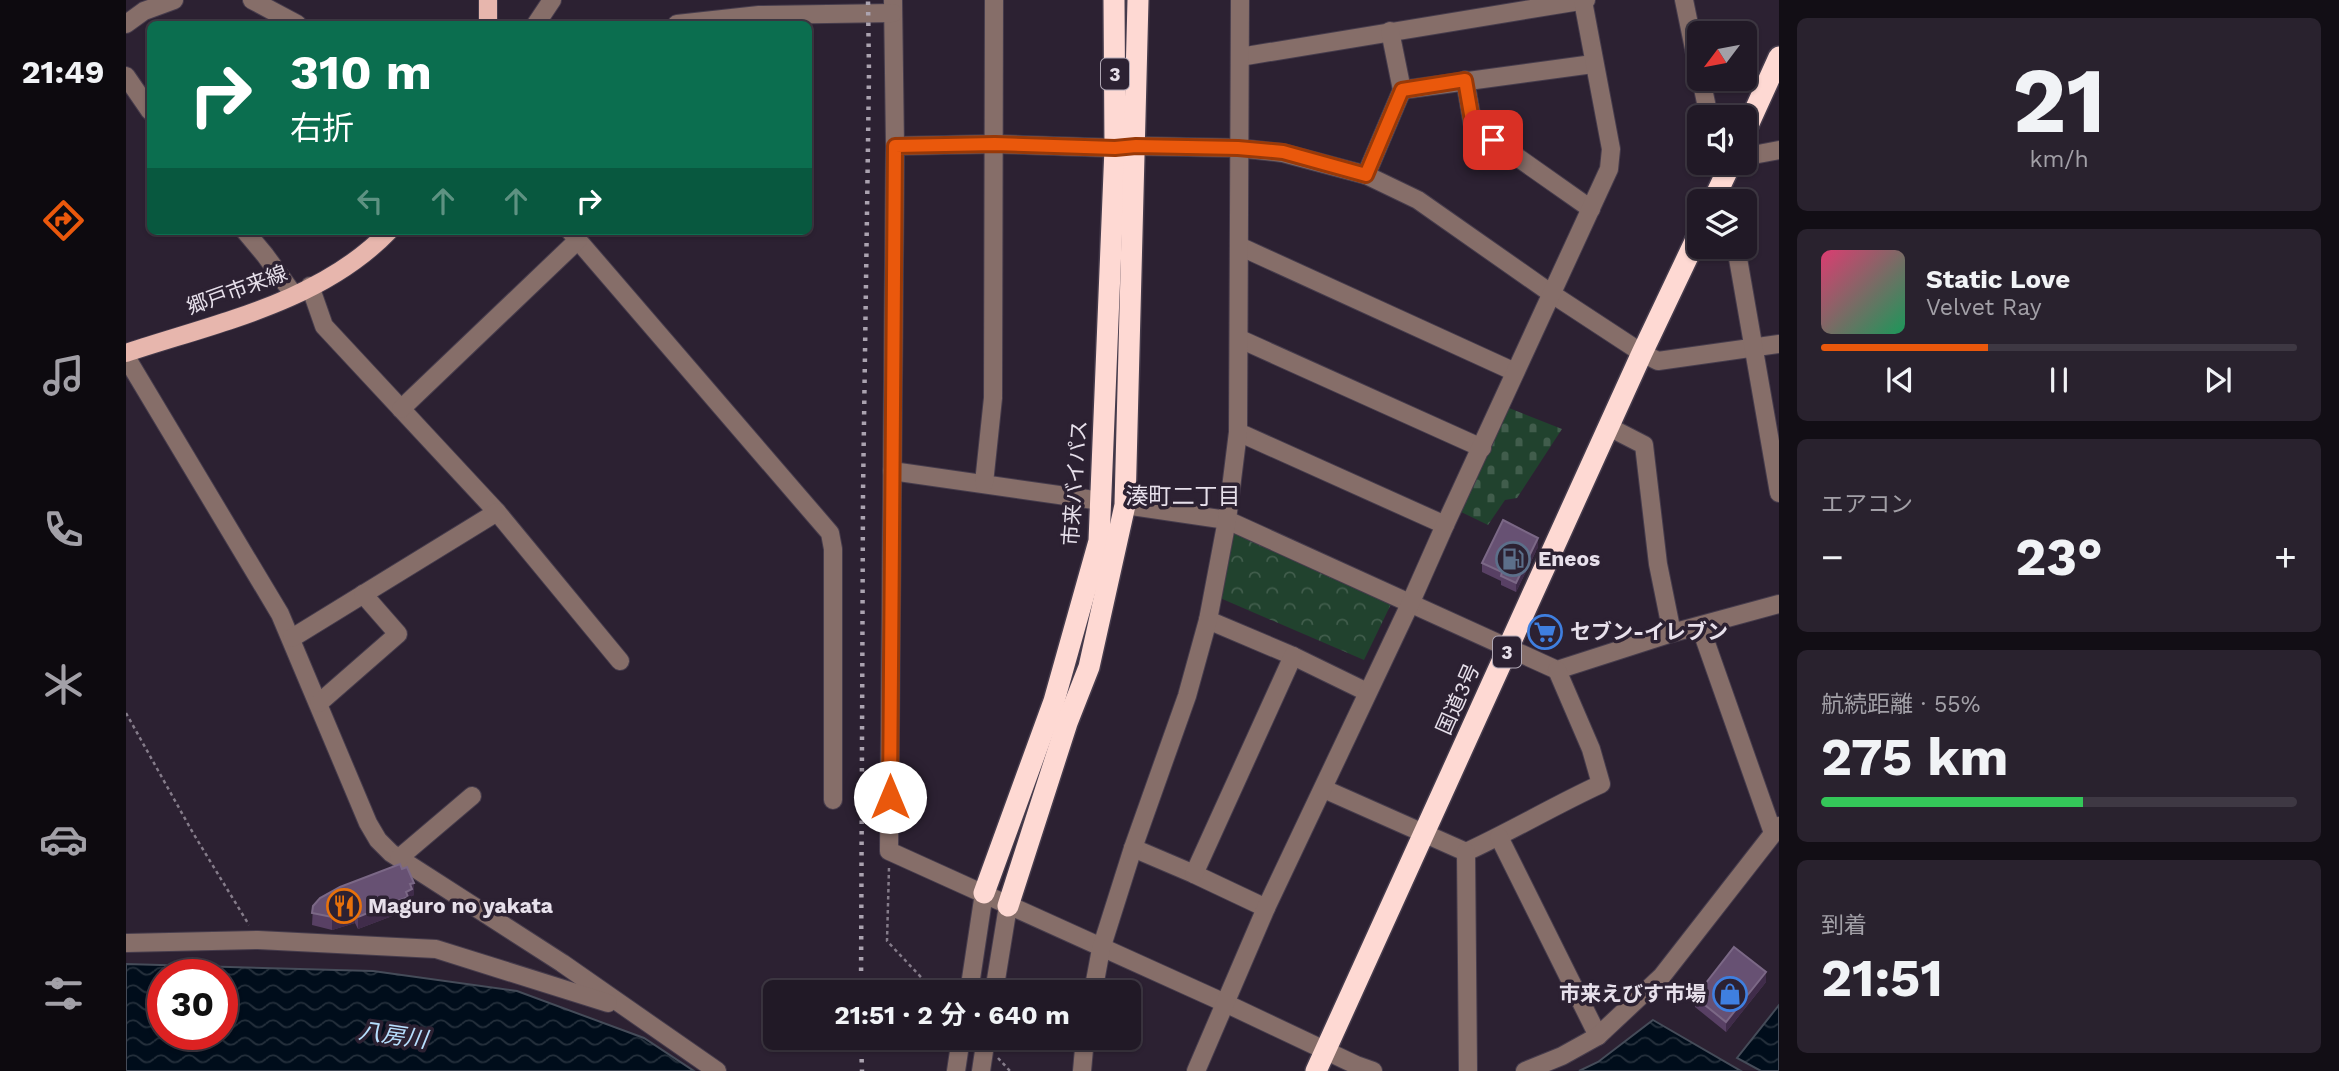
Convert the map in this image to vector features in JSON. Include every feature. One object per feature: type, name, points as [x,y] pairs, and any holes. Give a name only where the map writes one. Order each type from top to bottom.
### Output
[{"type":"highway","name":"市来バイパス","points":[[1008,906],[1016,874],[1067,723],[1089,667],[1125,505],[1125,147],[1114,0]]},
{"type":"highway","name":"市来バイパス","points":[[984,893],[1054,701],[1099,541],[1125,147],[1138,0]]},
{"type":"highway","points":[[1757,106],[1779,57]]},
{"type":"highway","name":"国道3号","points":[[1316,1071],[1687,258]]},
{"type":"main road","points":[[488,0],[488,21]]},
{"type":"main road","name":"郷戸市来線","points":[[126,355],[278,303],[344,269],[384,235]]},
{"type":"street","points":[[126,24],[144,11],[174,0]]},
{"type":"street","points":[[252,0],[277,20]]},
{"type":"street","points":[[538,21],[552,0]]},
{"type":"street","points":[[984,483],[993,398],[994,0]]},
{"type":"street","points":[[1095,980],[1101,949],[1133,848],[1187,696],[1208,620],[1227,520],[1238,432],[1240,0]]},
{"type":"street","points":[[1196,1071],[1266,908],[1324,789],[1591,209],[1609,169],[1611,149],[1594,64],[1585,0],[1240,57]]},
{"type":"street","points":[[1684,0],[1688,21]]},
{"type":"street","points":[[699,21],[758,13],[893,6],[895,146],[889,851],[1373,1071]]},
{"type":"street","points":[[1366,175],[1402,90],[1390,31]]},
{"type":"street","points":[[1402,90],[1594,64]]},
{"type":"street","points":[[1465,80],[1473,126],[1591,209]]},
{"type":"street","points":[[128,85],[147,107]]},
{"type":"street","points":[[895,146],[995,144],[1238,148],[1283,152],[1366,175],[1418,201],[1552,294],[1658,361],[1779,344]]},
{"type":"street","points":[[1757,154],[1779,150]]},
{"type":"street","points":[[248,235],[302,291],[324,326],[497,512],[620,661]]},
{"type":"street","points":[[401,409],[574,235],[830,533],[834,549],[833,800]]},
{"type":"street","points":[[1239,246],[1515,372]]},
{"type":"street","points":[[1738,259],[1779,493]]},
{"type":"street","points":[[1240,339],[1482,448]]},
{"type":"street","points":[[126,355],[280,614],[368,823],[378,840],[400,858],[562,963],[717,1071]]},
{"type":"street","points":[[1609,427],[1644,445],[1658,564],[1672,633]]},
{"type":"street","points":[[1238,432],[1445,525]]},
{"type":"street","points":[[892,471],[1101,501]]},
{"type":"street","points":[[1125,505],[1227,520],[1557,670],[1672,633],[1779,604]]},
{"type":"street","points":[[292,638],[497,512]]},
{"type":"street","points":[[318,703],[398,634],[363,594]]},
{"type":"street","points":[[1208,620],[1293,656],[1367,692]]},
{"type":"street","points":[[1525,1071],[1562,1056],[1598,1036],[1662,976],[1776,830],[1700,626]]},
{"type":"street","points":[[1195,874],[1293,656]]},
{"type":"street","points":[[1324,789],[1466,852],[1499,837],[1601,784],[1591,749],[1557,670]]},
{"type":"street","points":[[400,858],[472,796]]},
{"type":"street","points":[[1499,837],[1598,1036]]},
{"type":"street","points":[[1133,848],[1266,908]]},
{"type":"street","points":[[1466,852],[1468,1071]]},
{"type":"street","name":"市来バイパス","points":[[971,980],[984,893]]},
{"type":"street","name":"市来バイパス","points":[[996,980],[1008,906]]},
{"type":"street","points":[[126,943],[258,940],[436,949],[625,1009]]},
{"type":"street","points":[[956,1071],[959,1050]]},
{"type":"street","points":[[981,1071],[984,1050]]},
{"type":"street","points":[[1082,1071],[1084,1050]]},
{"type":"path","points":[[126,713],[193,833],[258,940]]},
{"type":"path","points":[[889,851],[887,941],[924,980]]},
{"type":"path","points":[[995,1055],[1010,1071]]},
{"type":"green space","points":[[1509,408],[1562,429],[1517,498],[1505,500],[1488,525],[1459,511]]},
{"type":"green space","points":[[1230,526],[1393,600],[1364,660],[1220,598]]},
{"type":"water","name":"八房川","points":[[126,964],[147,965],[147,1050],[238,1050],[238,967],[373,971],[517,991],[644,1038],[694,1071],[126,1071]]},
{"type":"water","points":[[1779,1005],[1779,1071],[1761,1071],[1737,1058]]},
{"type":"water","points":[[1653,1020],[1741,1071],[1579,1071],[1598,1062]]},
{"type":"building","points":[[1503,520],[1538,538],[1516,583],[1501,576],[1502,572],[1482,563]]},
{"type":"building","points":[[400,864],[402,869],[407,867],[414,883],[410,884],[412,889],[406,892],[408,897],[358,917],[355,910],[332,917],[312,913],[313,906],[320,898],[340,887]]},
{"type":"building","name":"市来えびす市場","points":[[1734,947],[1766,972],[1726,1022],[1695,997]]},
{"type":"railway","points":[[861,980],[868,0]]},
{"type":"railway","points":[[861,1050],[862,1071]]},
{"type":"place","name":"Eneos","points":[[1513,559]]},
{"type":"place","name":"セブン-イレブン","points":[[1545,632]]},
{"type":"place","name":"Maguro no yakata","points":[[344,906]]},
{"type":"place","name":"市来えびす市場","points":[[1730,994]]},
{"type":"district","name":"湊町二丁目","points":[[1183,496]]},
{"type":"route","points":[[890,797],[895,146],[995,144],[1238,148],[1283,152],[1366,175],[1402,90],[1465,80],[1473,126],[1493,140]]}]
